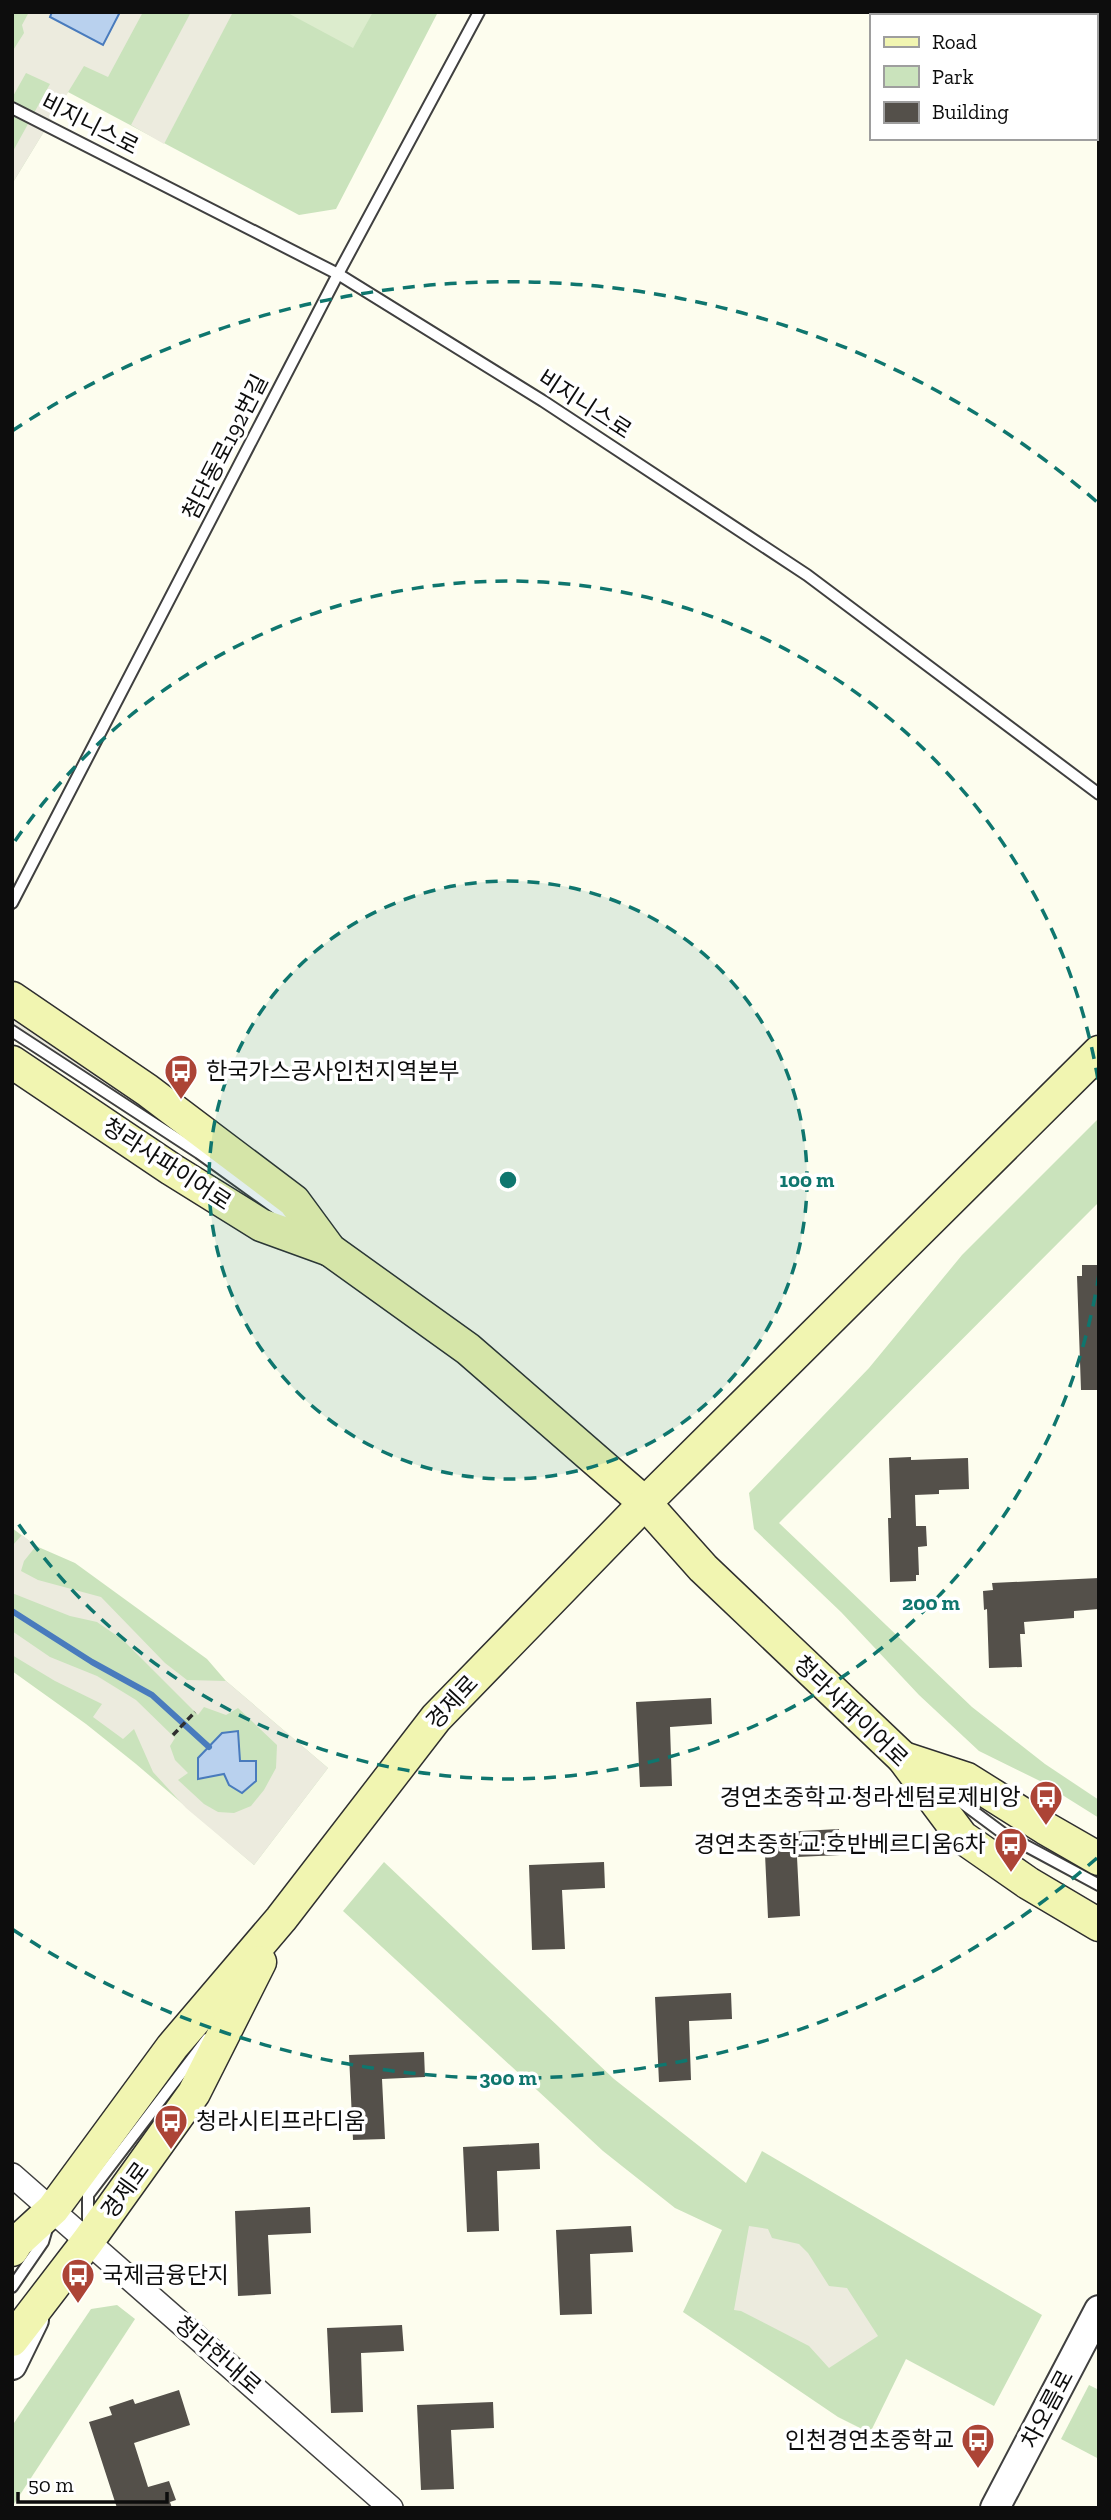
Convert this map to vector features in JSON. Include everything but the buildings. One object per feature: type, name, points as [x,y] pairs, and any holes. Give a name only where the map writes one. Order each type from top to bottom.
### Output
[{"type":"main road","points":[[12,998],[147,1090],[294,1200],[330,1250]]},
{"type":"main road","name":"경제로","points":[[12,2250],[17,2242],[53,2209],[172,2047],[281,1919],[436,1718],[645,1503],[1099,1052]]},
{"type":"main road","name":"청라사파이어로","points":[[12,1062],[171,1169],[261,1225],[330,1250],[468,1349],[645,1503],[703,1568],[903,1758],[962,1837],[1028,1883],[1099,1925]]},
{"type":"main road","points":[[903,1758],[967,1779],[1099,1859]]},
{"type":"main road","name":"경제로","points":[[12,2340],[88,2241],[194,2093],[281,1919]]},
{"type":"street","name":"청라한내로","points":[[12,2175],[391,2508]]},
{"type":"street","points":[[12,2365],[46,2294]]},
{"type":"street","name":"차오름로","points":[[995,2508],[1099,2311]]},
{"type":"lane","name":"첨단동로192번길","points":[[12,903],[338,274],[479,12]]},
{"type":"lane","name":"비지니스로","points":[[12,108],[338,274],[543,401],[807,575],[1099,794]]},
{"type":"lane","points":[[12,1031],[199,1153],[303,1227],[330,1250]]},
{"type":"lane","points":[[903,1758],[1003,1834],[1099,1885]]},
{"type":"lane","points":[[12,2287],[43,2242],[53,2209]]},
{"type":"path","points":[[173,1735],[195,1712]]},
{"type":"green space","points":[[12,12],[438,12],[336,209],[299,215],[68,92],[12,184]]},
{"type":"green space","points":[[286,12],[373,12],[353,48]]},
{"type":"green space","points":[[1099,1118],[1099,1202],[779,1523],[972,1707],[1045,1764],[1099,1800],[1099,1818],[1040,1781],[979,1751],[919,1695],[841,1612],[754,1529],[749,1493],[869,1368],[962,1255]]},
{"type":"green space","points":[[12,1528],[36,1546],[75,1563],[207,1659],[226,1681],[328,1768],[254,1865],[136,1764],[12,1671]]},
{"type":"green space","points":[[384,1862],[614,2079],[746,2183],[762,2151],[1042,2315],[994,2406],[906,2359],[870,2433],[838,2417],[683,2312],[722,2230],[675,2208],[603,2151],[343,1911]]},
{"type":"green space","points":[[117,2305],[135,2319],[12,2507],[12,2426],[91,2309]]},
{"type":"green space","points":[[1089,2385],[1099,2390],[1099,2459],[1061,2439]]},
{"type":"shaded area","points":[[29,12],[52,12],[50,16],[103,44],[120,12],[143,12],[108,77],[84,66],[12,184],[12,153],[50,84],[26,73],[12,98],[12,52],[24,33],[22,25]]},
{"type":"shaded area","points":[[191,12],[233,12],[164,144],[131,125]]},
{"type":"shaded area","points":[[12,1016],[117,1088],[118,1094],[110,1093],[12,1025]]},
{"type":"shaded area","points":[[22,1535],[36,1546],[24,1561],[21,1571],[38,1580],[101,1597],[165,1663],[187,1680],[226,1681],[328,1768],[254,1865],[186,1808],[153,1772],[134,1729],[123,1739],[93,1717],[102,1704],[55,1681],[12,1655],[12,1631],[50,1657],[97,1676],[136,1700],[175,1738],[170,1746],[175,1760],[188,1773],[178,1780],[204,1804],[218,1812],[234,1813],[251,1806],[276,1768],[277,1745],[238,1708],[226,1715],[204,1707],[198,1715],[123,1640],[97,1622],[70,1616],[12,1593],[12,1546]]},
{"type":"shaded area","points":[[749,2226],[768,2229],[772,2238],[799,2244],[829,2286],[847,2288],[878,2336],[829,2368],[809,2346],[741,2311],[734,2310]]},
{"type":"water","points":[[52,12],[120,12],[103,45],[50,17]]},
{"type":"water","points":[[238,1731],[240,1761],[256,1761],[256,1781],[242,1793],[229,1785],[224,1774],[198,1779],[198,1758],[222,1733]]},
{"type":"waterway","points":[[12,1611],[92,1662],[152,1695],[209,1747]]},
{"type":"place","name":"한국가스공사인천지역본부","points":[[181,1101]]},
{"type":"place","name":"경연초중학교·청라센텀로제비앙","points":[[1046,1827]]},
{"type":"place","name":"경연초중학교·호반베르디움6차","points":[[1011,1874]]},
{"type":"place","name":"청라시티프라디움","points":[[171,2151]]},
{"type":"place","name":"국제금융단지","points":[[78,2305]]},
{"type":"place","name":"인천경연초중학교","points":[[978,2470]]}]
